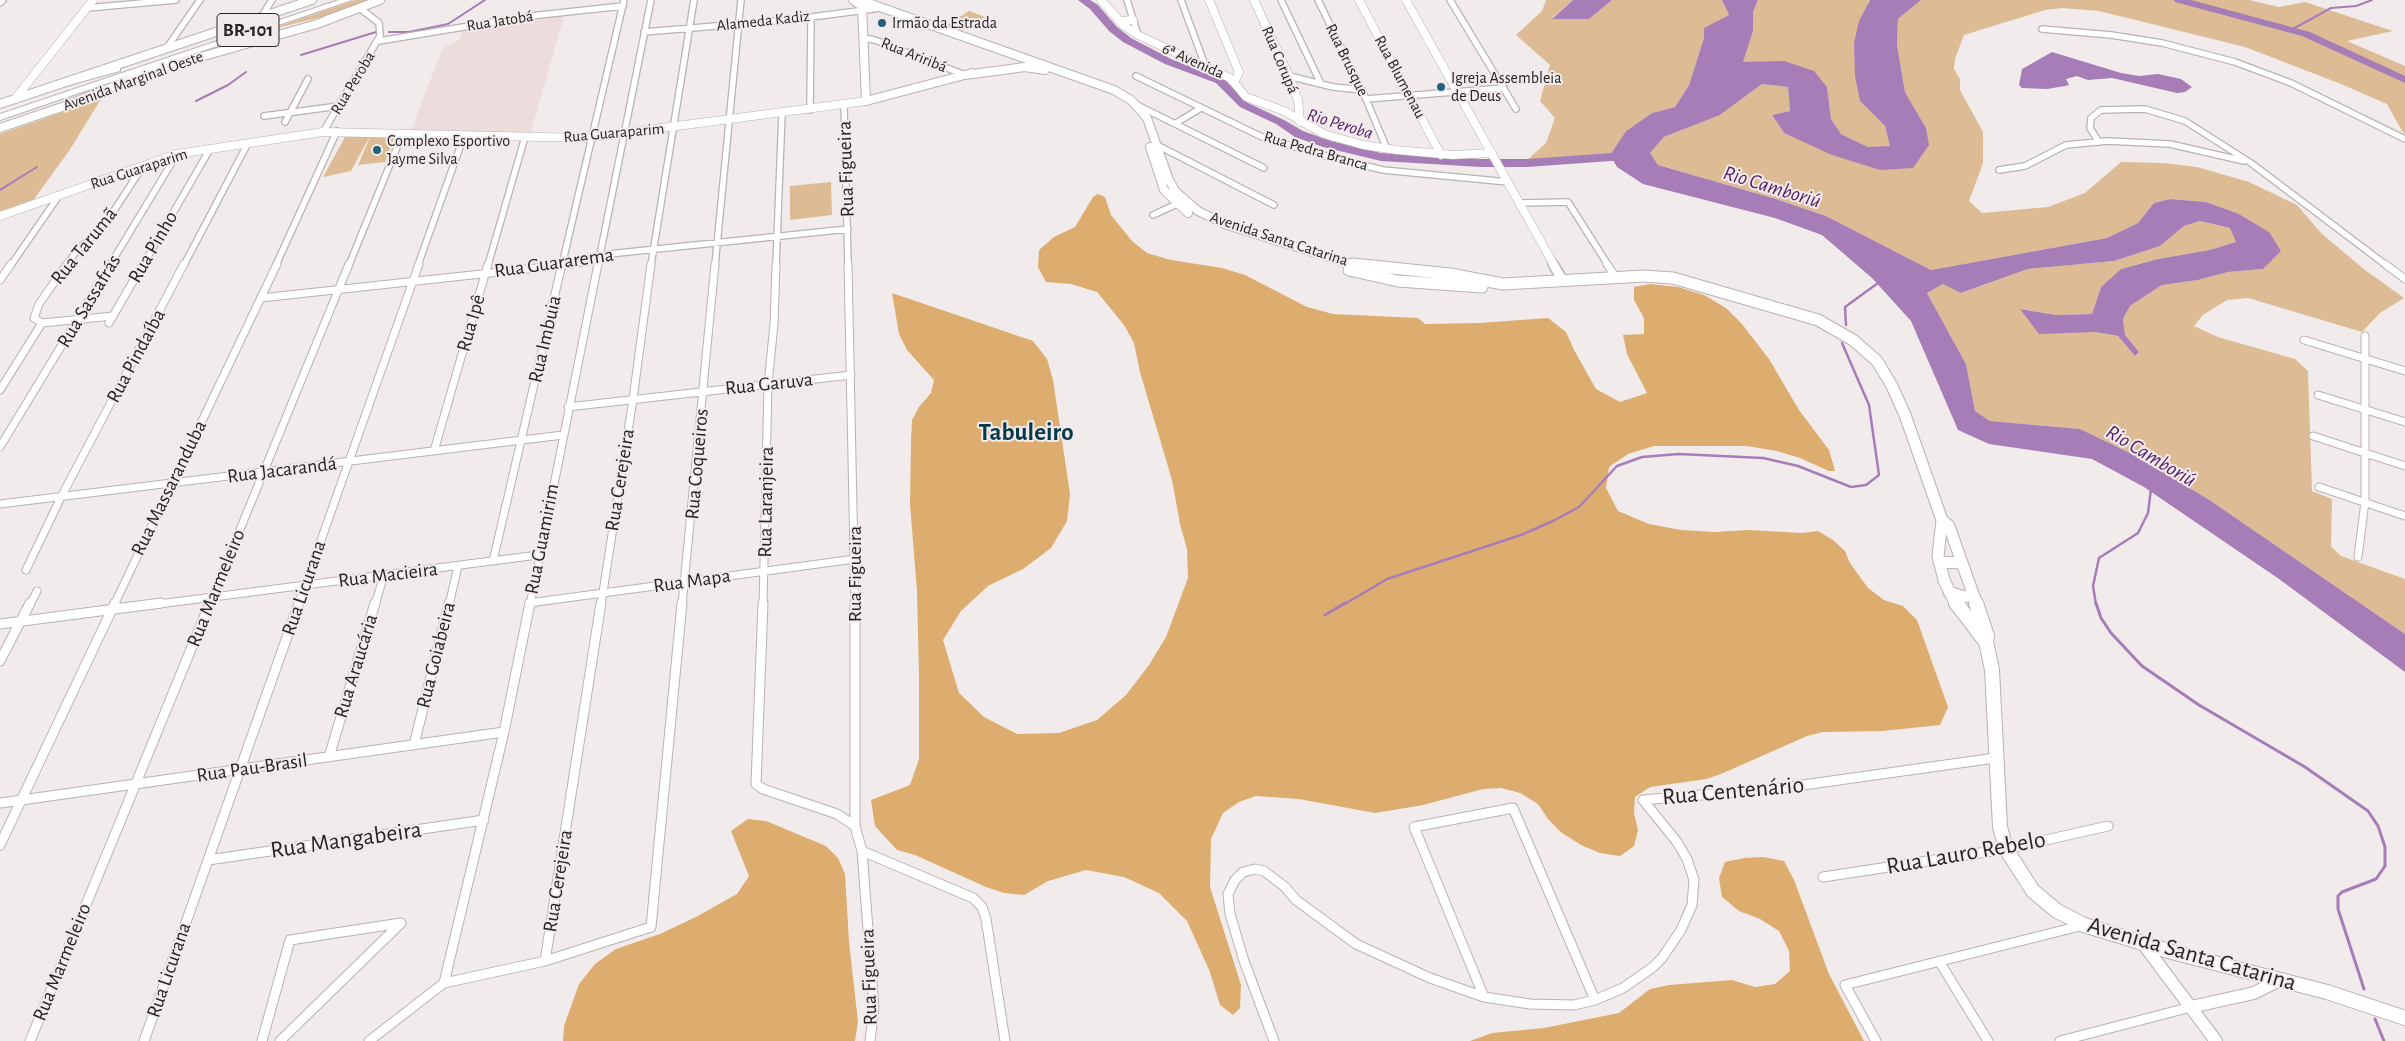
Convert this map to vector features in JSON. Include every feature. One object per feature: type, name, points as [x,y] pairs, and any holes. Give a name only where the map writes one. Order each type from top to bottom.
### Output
[{"type":"highway","name":"BR-101","points":[[0,113],[336,0]]},
{"type":"highway","name":"BR-101","points":[[0,117],[348,0]]},
{"type":"highway","points":[[215,45],[315,20],[380,0]]},
{"type":"highway","points":[[54,86],[160,59]]},
{"type":"main road","points":[[0,104],[312,0]]},
{"type":"main road","name":"Avenida Marginal Oeste","points":[[0,128],[62,107],[165,67],[316,24],[361,9],[380,0]]},
{"type":"main road","points":[[853,0],[861,4],[862,9],[866,101]]},
{"type":"main road","name":"Avenida Santa Catarina","points":[[860,0],[1009,57],[1114,90],[1137,105],[1147,118],[1169,180],[1176,192],[1198,211],[1210,218],[1348,263],[1442,274],[1503,284]]},
{"type":"main road","name":"Rua Guaraparim","points":[[866,101],[965,75],[1009,57]]},
{"type":"main road","name":"Avenida Santa Catarina","points":[[1025,68],[1044,70],[1062,75],[1104,92],[1129,106],[1144,130],[1164,190],[1177,204],[1192,215],[1223,229],[1357,272],[1398,281],[1444,286],[1491,287],[1503,284],[1661,276],[1682,280],[1818,320],[1858,344],[1877,360],[1892,386],[1905,415],[1942,520],[1949,526],[1974,594],[1987,636],[1986,642],[1992,670],[1996,713],[1997,800],[2006,850],[2033,891],[2058,911],[2084,925],[2144,945],[2278,981],[2327,992],[2405,1018]]},
{"type":"main road","name":"Rua Guaraparim","points":[[965,75],[1025,68]]},
{"type":"main road","points":[[1398,270],[1394,275],[1398,281]]},
{"type":"main road","points":[[1442,274],[1447,279],[1444,286]]},
{"type":"main road","name":"Avenida Santa Catarina","points":[[1942,520],[1940,526],[1942,534],[1939,562],[1949,592],[1977,633],[1986,642]]},
{"type":"main road","points":[[1939,562],[1952,561],[1962,563]]},
{"type":"main road","points":[[1949,592],[1964,597],[1974,594]]},
{"type":"street","points":[[0,4],[3,0]]},
{"type":"street","points":[[15,99],[94,0]]},
{"type":"street","points":[[87,8],[176,0]]},
{"type":"street","points":[[166,49],[200,0]]},
{"type":"street","points":[[262,16],[272,0]]},
{"type":"street","name":"Rua Guamirim","points":[[444,983],[504,732],[650,0]]},
{"type":"street","name":"Rua Cerejeira","points":[[546,961],[633,399],[653,251],[675,127],[694,0]]},
{"type":"street","name":"Rua Coqueiros","points":[[546,961],[651,928],[740,0]]},
{"type":"street","name":"6ª Avenida","points":[[1101,0],[1120,21],[1138,35],[1235,81],[1246,97],[1284,111],[1300,122],[1333,137],[1387,149],[1441,155],[1493,156]]},
{"type":"street","points":[[1127,0],[1138,35]]},
{"type":"street","points":[[1181,0],[1206,68]]},
{"type":"street","points":[[1209,0],[1239,72],[1235,81]]},
{"type":"street","name":"Rua Corupá","points":[[1254,0],[1289,76],[1298,100],[1300,122]]},
{"type":"street","points":[[1281,0],[1321,84]]},
{"type":"street","name":"Rua Brusque","points":[[1318,0],[1362,90],[1387,149]]},
{"type":"street","name":"Rua Blumenau","points":[[1359,0],[1441,155]]},
{"type":"street","points":[[1406,0],[1563,281]]},
{"type":"street","points":[[1450,0],[1516,109]]},
{"type":"street","name":"Rua Jatobá","points":[[379,41],[623,3]]},
{"type":"street","name":"Rua Imbuia","points":[[493,561],[623,3]]},
{"type":"street","name":"Alameda Kadiz","points":[[644,32],[811,17],[862,9],[882,8]]},
{"type":"street","name":"Rua Peroba","points":[[323,132],[379,41],[381,26],[361,9]]},
{"type":"street","points":[[810,110],[811,17]]},
{"type":"street","points":[[1120,21],[1133,20]]},
{"type":"street","points":[[2042,29],[2081,31],[2138,39],[2235,62],[2292,83],[2405,139]]},
{"type":"street","name":"Rua Ariribá","points":[[863,38],[875,40],[965,75]]},
{"type":"street","name":"Rua Pedra Branca","points":[[1136,76],[1270,139],[1364,166],[1403,173],[1508,182]]},
{"type":"street","points":[[1289,76],[1321,84],[1362,90]]},
{"type":"street","points":[[285,122],[308,79]]},
{"type":"street","points":[[1366,99],[1504,88]]},
{"type":"street","name":"Rua Guaraparim","points":[[0,216],[177,154],[323,132],[592,138],[866,101]]},
{"type":"street","name":"Rua Figueira","points":[[844,105],[855,559],[854,826],[862,851],[874,1008],[870,1041]]},
{"type":"street","points":[[1137,105],[1264,168]]},
{"type":"street","points":[[264,116],[339,106]]},
{"type":"street","points":[[1176,123],[1201,108]]},
{"type":"street","points":[[2099,142],[2090,128],[2091,118],[2101,110],[2119,108],[2145,109],[2185,121],[2251,163],[2405,279]]},
{"type":"street","name":"Rua Laranjeira","points":[[782,113],[774,324],[768,384],[764,571],[756,784],[763,789],[837,814],[854,826]]},
{"type":"street","name":"Rua Massaranduba","points":[[0,845],[171,483],[261,298],[337,131]]},
{"type":"street","name":"Rua Marmeleiro","points":[[30,1041],[402,135]]},
{"type":"street","name":"Rua Licurana","points":[[144,1041],[464,136]]},
{"type":"street","name":"Rua Ipê","points":[[434,451],[525,138]]},
{"type":"street","points":[[1999,170],[2025,166],[2066,145],[2136,140],[2170,144],[2251,163]]},
{"type":"street","name":"Rua Pindaíba","points":[[26,570],[61,497],[248,143]]},
{"type":"street","points":[[1156,145],[1274,205]]},
{"type":"street","name":"Rua Pinho","points":[[109,323],[210,149]]},
{"type":"street","name":"Rua Sassafrás","points":[[0,447],[177,154]]},
{"type":"street","name":"Rua Tarumã","points":[[42,323],[34,318],[39,304],[76,250],[104,226],[143,166]]},
{"type":"street","points":[[0,280],[58,197]]},
{"type":"street","points":[[1520,203],[1568,202],[1616,278]]},
{"type":"street","points":[[1153,215],[1177,204]]},
{"type":"street","name":"Rua Guararema","points":[[261,298],[562,265],[597,259],[609,254],[653,251],[848,229]]},
{"type":"street","points":[[0,390],[42,323],[113,316]]},
{"type":"street","points":[[2358,556],[2365,502],[2365,336]]},
{"type":"street","points":[[2304,340],[2405,371]]},
{"type":"street","name":"Rua Garuva","points":[[568,407],[851,374]]},
{"type":"street","points":[[2318,395],[2405,422]]},
{"type":"street","name":"Rua Jacarandá","points":[[0,504],[563,435]]},
{"type":"street","points":[[2313,436],[2405,466]]},
{"type":"street","points":[[2319,487],[2405,516]]},
{"type":"street","name":"Rua Macieira","points":[[0,624],[538,555]]},
{"type":"street","name":"Rua Mapa","points":[[529,603],[855,559]]},
{"type":"street","name":"Rua Goiabeira","points":[[414,744],[458,566]]},
{"type":"street","name":"Rua Araucária","points":[[329,757],[384,575]]},
{"type":"street","points":[[0,661],[37,590]]},
{"type":"street","name":"Rua Pau-Brasil","points":[[0,803],[504,732]]},
{"type":"street","name":"Rua Centenário","points":[[1274,1041],[1244,961],[1230,914],[1228,894],[1239,875],[1248,870],[1264,871],[1285,887],[1296,900],[1356,944],[1430,978],[1484,997],[1552,1006],[1574,1005],[1595,1000],[1623,988],[1662,958],[1681,930],[1692,905],[1694,880],[1687,859],[1677,842],[1643,800],[1782,788],[1996,758]]},
{"type":"street","points":[[1484,997],[1414,827],[1513,808],[1595,1000]]},
{"type":"street","name":"Rua Mangabeira","points":[[208,860],[484,820]]},
{"type":"street","name":"Rua Lauro Rebelo","points":[[1823,877],[2006,850],[2108,826]]},
{"type":"street","points":[[862,851],[974,898],[982,907],[986,919],[1005,1041]]},
{"type":"street","points":[[262,1041],[290,940],[401,923],[280,1041]]},
{"type":"street","points":[[1876,1041],[1845,985],[2084,925]]},
{"type":"street","points":[[2144,945],[2216,1041]]},
{"type":"street","points":[[369,1041],[444,983],[546,961]]},
{"type":"street","points":[[1939,962],[1988,1041]]},
{"type":"street","points":[[2060,1041],[2191,1007],[2254,993],[2278,981]]},
{"type":"shaded area","points":[[356,0],[373,0],[326,16],[268,30]]},
{"type":"shaded area","points":[[1546,0],[1573,0],[1552,18],[1589,19],[1612,0],[1722,0],[1729,15],[1705,28],[1704,38],[1689,85],[1675,107],[1652,113],[1626,131],[1610,155],[1594,154],[1592,158],[1526,161],[1546,143],[1555,118],[1540,101],[1550,65],[1516,35],[1542,11]]},
{"type":"shaded area","points":[[1573,0],[1612,0],[1589,19],[1552,19]]},
{"type":"shaded area","points":[[1722,0],[1758,0],[1753,12],[1753,31],[1743,62],[1784,61],[1814,71],[1827,87],[1831,119],[1841,134],[1868,147],[1890,146],[1885,126],[1860,101],[1855,76],[1854,43],[1859,21],[1870,0],[1921,0],[1898,19],[1897,45],[1905,92],[1926,128],[1929,145],[1913,168],[1880,170],[1832,155],[1784,133],[1772,115],[1790,111],[1788,87],[1762,84],[1720,115],[1664,137],[1650,153],[1658,165],[1776,199],[1826,216],[1931,270],[2107,238],[2138,223],[2154,203],[2170,199],[2206,202],[2237,213],[2269,232],[2281,251],[2263,269],[2228,272],[2198,280],[2162,285],[2130,306],[2123,319],[2125,335],[2139,352],[2135,356],[2118,336],[2095,332],[2039,334],[2020,309],[2056,315],[2092,314],[2101,287],[2121,269],[2158,259],[2210,250],[2236,242],[2230,228],[2200,221],[2184,226],[2160,246],[2114,261],[2028,269],[1961,293],[1943,284],[1927,293],[1966,364],[1975,411],[1990,421],[2080,429],[2126,451],[2208,499],[2405,634],[2405,672],[2279,579],[2144,487],[2092,459],[1989,444],[1958,430],[1911,321],[1872,278],[1822,235],[1775,218],[1643,184],[1617,167],[1610,155],[1626,131],[1652,113],[1675,107],[1689,85],[1704,38],[1704,28],[1729,15]]},
{"type":"shaded area","points":[[1758,0],[1870,0],[1868,2],[1860,101],[1885,126],[1891,147],[1868,147],[1841,134],[1831,119],[1827,87],[1742,62],[1753,31],[1753,12]]},
{"type":"shaded area","points":[[1921,0],[2249,0],[2279,7],[2305,2],[2393,31],[2347,41],[2405,66],[2405,134],[2387,104],[2341,84],[2245,47],[2099,11],[2062,8],[2045,10],[1964,35],[1955,59],[1954,69],[1960,79],[1960,90],[1983,132],[1983,163],[1969,201],[1982,213],[2048,207],[2085,193],[2121,162],[2164,163],[2197,167],[2249,182],[2297,205],[2321,233],[2365,270],[2404,298],[2380,313],[2362,332],[2248,298],[2227,300],[2203,315],[2194,326],[2218,337],[2295,359],[2308,371],[2312,491],[2332,499],[2331,546],[2341,556],[2405,579],[2405,634],[2208,499],[2126,451],[2080,429],[1990,421],[1975,411],[1966,364],[1927,293],[1943,283],[1962,293],[2028,269],[2114,261],[2160,246],[2184,226],[2200,221],[2230,228],[2237,242],[2211,250],[2158,259],[2121,269],[2101,287],[2092,314],[2056,315],[2021,309],[2068,331],[2095,332],[2118,336],[2135,356],[2139,352],[2125,335],[2123,319],[2130,306],[2162,285],[2198,280],[2228,272],[2263,269],[2237,213],[2206,202],[2170,199],[2154,203],[2138,223],[2107,238],[1931,270],[1826,216],[1776,199],[1658,165],[1649,154],[1664,137],[1720,115],[1762,84],[1788,87],[1790,111],[1772,115],[1784,133],[1880,170],[1926,128],[1905,92],[1897,45],[1898,19]]},
{"type":"shaded area","points":[[969,11],[985,17],[960,32],[944,27]]},
{"type":"shaded area","points":[[564,16],[530,135],[411,131],[442,49],[460,39],[463,30]]},
{"type":"shaded area","points":[[2052,52],[2121,73],[2139,76],[2158,74],[2181,79],[2192,87],[2185,92],[2177,93],[2112,78],[2088,80],[2077,76],[2066,79],[2069,85],[2065,86],[2047,89],[2022,88],[2019,85],[2022,69]]},
{"type":"shaded area","points":[[101,99],[69,151],[32,202],[0,213],[0,134]]},
{"type":"shaded area","points":[[370,136],[351,171],[323,177],[345,137]]},
{"type":"shaded area","name":"Complexo Esportivo Jayme Silva","points":[[370,137],[394,138],[385,162],[358,165]]},
{"type":"shaded area","points":[[831,182],[832,215],[790,220],[790,186]]},
{"type":"shaded area","points":[[1098,194],[1105,197],[1111,215],[1132,241],[1147,253],[1171,260],[1222,268],[1245,275],[1307,307],[1333,314],[1418,318],[1425,324],[1480,323],[1548,318],[1566,332],[1596,389],[1620,402],[1647,393],[1627,354],[1623,335],[1644,334],[1644,318],[1634,300],[1634,287],[1650,284],[1678,287],[1704,295],[1726,308],[1742,324],[1769,359],[1799,410],[1829,450],[1835,471],[1829,471],[1800,458],[1777,451],[1747,446],[1654,446],[1628,454],[1609,467],[1606,488],[1618,511],[1649,524],[1681,530],[1715,532],[1749,530],[1802,533],[1818,531],[1833,540],[1845,551],[1850,563],[1868,588],[1884,600],[1903,606],[1917,620],[1948,707],[1940,725],[1882,731],[1823,732],[1807,736],[1706,779],[1650,787],[1635,797],[1634,813],[1638,830],[1634,846],[1620,856],[1600,853],[1581,845],[1562,833],[1548,819],[1538,804],[1520,793],[1501,788],[1483,789],[1423,805],[1375,813],[1299,799],[1256,796],[1239,802],[1223,813],[1211,839],[1210,887],[1241,985],[1240,1008],[1233,1015],[1220,1005],[1210,972],[1187,921],[1159,893],[1124,877],[1086,870],[1048,881],[1024,895],[1004,893],[986,887],[915,855],[897,850],[875,826],[871,800],[910,785],[919,759],[917,591],[910,504],[911,441],[912,420],[919,407],[931,393],[934,380],[907,350],[899,334],[892,293],[1033,341],[1047,359],[1053,380],[1070,494],[1067,521],[1051,548],[1023,569],[988,586],[961,611],[943,640],[959,693],[984,717],[1017,734],[1059,733],[1097,720],[1126,695],[1149,665],[1166,637],[1188,578],[1187,549],[1180,524],[1172,480],[1140,372],[1134,343],[1124,325],[1097,292],[1071,284],[1046,282],[1038,267],[1039,250],[1054,237],[1075,227],[1093,197]]},
{"type":"shaded area","points":[[748,819],[766,821],[826,846],[838,858],[845,874],[849,942],[858,1022],[855,1041],[563,1041],[564,1026],[579,984],[595,964],[616,949],[660,934],[696,917],[737,894],[749,876],[731,831]]},
{"type":"shaded area","points":[[1763,857],[1784,861],[1794,880],[1829,974],[1864,1041],[1470,1041],[1492,1033],[1544,1028],[1619,1013],[1650,989],[1669,985],[1732,980],[1755,987],[1775,984],[1790,971],[1789,951],[1779,931],[1760,919],[1739,911],[1722,897],[1719,878],[1725,862]]},
{"type":"waterway","name":"Rio Peroba","points":[[389,32],[409,32],[448,24],[485,0]]},
{"type":"waterway","name":"Rio Peroba","points":[[1083,0],[1094,7],[1113,29],[1127,40],[1169,62],[1220,81],[1244,105],[1280,122],[1299,134],[1327,144],[1381,157],[1481,163],[1527,163],[1625,156]]},
{"type":"waterway","points":[[2179,0],[2306,34],[2405,80]]},
{"type":"waterway","points":[[2293,29],[2331,8],[2356,6],[2372,0]]},
{"type":"waterway","name":"Rio Peroba","points":[[301,55],[376,32]]},
{"type":"waterway","name":"Rio Peroba","points":[[196,101],[228,85],[246,72]]},
{"type":"waterway","name":"Rio Peroba","points":[[0,190],[37,167]]},
{"type":"waterway","points":[[1846,325],[1845,307],[1878,283]]},
{"type":"waterway","points":[[1343,605],[1387,579],[1521,535],[1553,521],[1579,507],[1617,466],[1642,457],[1679,454],[1763,458],[1798,466],[1851,487],[1866,485],[1879,475],[1869,405],[1842,343]]},
{"type":"waterway","points":[[2096,605],[2093,586],[2099,558],[2138,533],[2148,513],[2151,489]]},
{"type":"waterway","points":[[1325,615],[1345,603]]},
{"type":"waterway","points":[[2096,603],[2101,618],[2111,633],[2142,666],[2199,705],[2305,767],[2368,811],[2378,826],[2385,847],[2385,866],[2376,879],[2342,892],[2338,896],[2338,909],[2364,989]]},
{"type":"waterway","points":[[2375,1019],[2384,1041]]},
{"type":"place","name":"Irmão da Estrada","points":[[882,23]]},
{"type":"place","name":"Igreja Assembleia de Deus","points":[[1441,87]]},
{"type":"place","name":"Complexo Esportivo Jayme Silva","points":[[377,150]]},
{"type":"district","name":"Tabuleiro","points":[[1026,432]]},
{"type":"water label","name":"Rio Camboriú","points":[[1772,187]]},
{"type":"water label","name":"Rio Camboriú","points":[[2151,456]]}]
